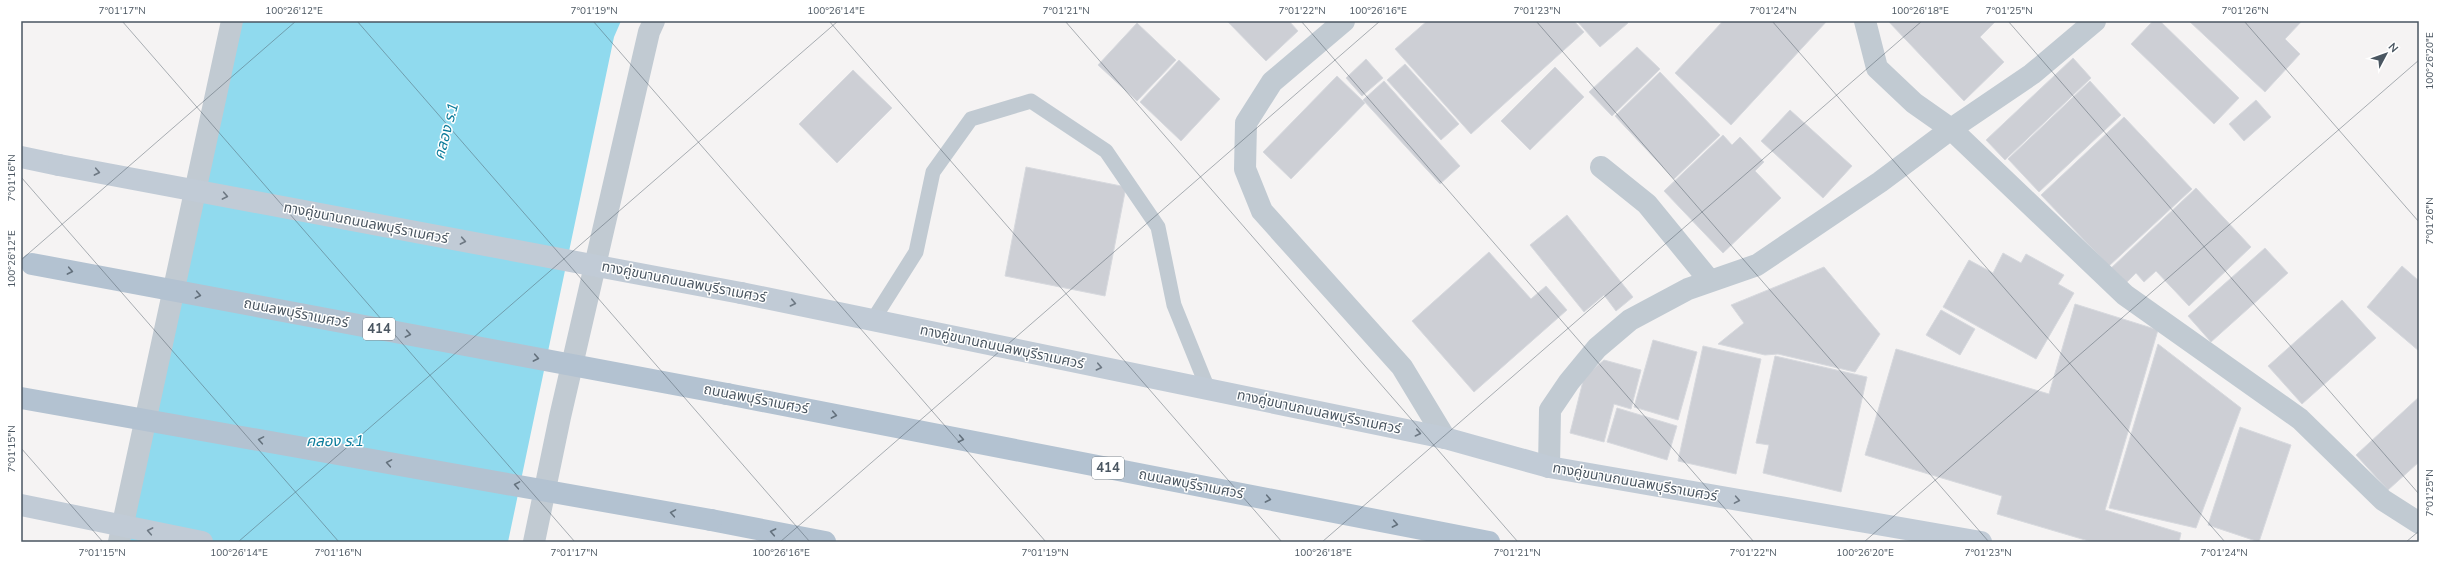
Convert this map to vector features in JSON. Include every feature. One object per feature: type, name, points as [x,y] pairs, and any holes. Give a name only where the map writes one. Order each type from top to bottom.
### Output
[{"type":"main road","name":"ทางคู่ขนานถนนลพบุรีราเมศวร์","points":[[21,157],[742,293],[1445,438],[1550,467],[1981,542]]},
{"type":"main road","name":"ถนนลพบุรีราเมศวร์","points":[[26,263],[727,394],[1489,542]]},
{"type":"main road","points":[[21,398],[711,520],[826,542]]},
{"type":"main road","points":[[21,505],[202,542]]},
{"type":"street","points":[[119,542],[232,21]]},
{"type":"street","points":[[534,542],[560,418],[606,217],[649,32],[654,21]]},
{"type":"street","points":[[1344,21],[1272,82],[1246,123],[1244,169],[1262,211],[1402,367],[1445,438]]},
{"type":"street","points":[[1865,21],[1877,68],[1914,103],[1951,129],[2125,295],[2300,419],[2383,500],[2419,524]]},
{"type":"street","points":[[1550,467],[1550,410],[1569,382],[1597,348],[1630,320],[1688,289],[1757,265],[1880,182],[1951,129],[2032,74],[2088,23]]},
{"type":"street","points":[[1602,167],[1646,204],[1710,281]]},
{"type":"street","points":[[2414,542],[2419,534]]},
{"type":"lane","points":[[873,320],[916,252],[933,172],[971,119],[1031,101],[1106,151],[1158,227],[1174,305],[1208,389]]},
{"type":"water","name":"คลอง ร.1","points":[[241,21],[621,21],[614,37],[508,542],[119,542]]},
{"type":"building","points":[[1227,21],[1289,21],[1298,31],[1266,61]]},
{"type":"building","points":[[1427,21],[1574,21],[1584,32],[1471,134],[1395,49]]},
{"type":"building","points":[[1577,21],[1626,21],[1628,23],[1600,47]]},
{"type":"building","points":[[1723,21],[1827,21],[1731,125],[1675,73]]},
{"type":"building","points":[[1888,21],[1996,21],[1980,37],[2004,62],[1964,101]]},
{"type":"building","points":[[2153,21],[2160,21],[2239,98],[2214,124],[2131,44]]},
{"type":"building","points":[[2189,21],[2302,21],[2285,39],[2300,54],[2265,92]]},
{"type":"building","points":[[1137,23],[1176,60],[1137,101],[1098,65]]},
{"type":"building","points":[[1637,47],[1660,69],[1612,116],[1589,92]]},
{"type":"building","points":[[2073,58],[2091,78],[2005,160],[1986,140]]},
{"type":"building","points":[[1366,59],[1383,78],[1362,96],[1346,78]]},
{"type":"building","points":[[1179,60],[1220,99],[1181,141],[1140,102]]},
{"type":"building","points":[[1405,64],[1459,124],[1441,140],[1387,80]]},
{"type":"building","points":[[1555,67],[1584,97],[1530,150],[1501,121]]},
{"type":"building","points":[[853,70],[892,108],[837,163],[799,124]]},
{"type":"building","points":[[1660,72],[1720,135],[1674,179],[1615,116]]},
{"type":"building","points":[[1337,76],[1365,103],[1291,179],[1263,152]]},
{"type":"building","points":[[1384,81],[1460,166],[1440,184],[1363,100]]},
{"type":"building","points":[[2090,81],[2121,115],[2039,192],[2008,159]]},
{"type":"building","points":[[2256,100],[2271,117],[2244,141],[2229,124]]},
{"type":"building","points":[[1790,110],[1852,166],[1823,198],[1761,141]]},
{"type":"building","points":[[2124,117],[2192,189],[2109,266],[2041,195]]},
{"type":"building","points":[[1723,135],[1732,145],[1740,137],[1764,162],[1755,171],[1781,198],[1723,253],[1664,191]]},
{"type":"building","points":[[1026,167],[1126,187],[1105,296],[1005,276]]},
{"type":"building","points":[[2196,188],[2251,247],[2189,306],[2156,271],[2144,282],[2136,273],[2123,286],[2109,270]]},
{"type":"building","points":[[1567,215],[1633,297],[1616,311],[1604,295],[1584,312],[1530,245]]},
{"type":"building","points":[[2265,248],[2288,273],[2211,342],[2188,316]]},
{"type":"building","points":[[1489,252],[1531,299],[1546,286],[1567,310],[1474,392],[1412,321]]},
{"type":"building","points":[[2003,253],[2021,263],[2026,254],[2064,275],[2058,284],[2074,293],[2036,359],[1943,307],[1969,260],[1993,273]]},
{"type":"building","points":[[2402,266],[2419,281],[2419,351],[2367,307]]},
{"type":"building","points":[[1824,267],[1880,334],[1855,372],[1778,354],[1765,355],[1718,344],[1744,323],[1731,305]]},
{"type":"building","points":[[2342,300],[2376,338],[2302,404],[2268,366]]},
{"type":"building","points":[[2075,304],[2158,330],[2105,510],[2181,533],[2179,542],[2092,542],[1997,514],[2002,496],[1865,455],[1896,349],[2049,394]]},
{"type":"building","points":[[1941,310],[1975,329],[1960,355],[1926,335]]},
{"type":"building","points":[[1653,340],[1697,352],[1678,420],[1634,407]]},
{"type":"building","points":[[2158,344],[2241,408],[2196,528],[2109,508]]},
{"type":"building","points":[[1703,346],[1761,359],[1736,474],[1678,461]]},
{"type":"building","points":[[1775,356],[1867,377],[1841,492],[1763,473],[1769,445],[1756,443]]},
{"type":"building","points":[[1604,360],[1641,370],[1631,409],[1614,404],[1604,442],[1570,433],[1584,377]]},
{"type":"building","points":[[2419,397],[2419,462],[2388,490],[2356,455]]},
{"type":"building","points":[[1617,408],[1677,426],[1667,460],[1607,442]]},
{"type":"building","points":[[2240,427],[2291,445],[2259,542],[2208,525]]}]
